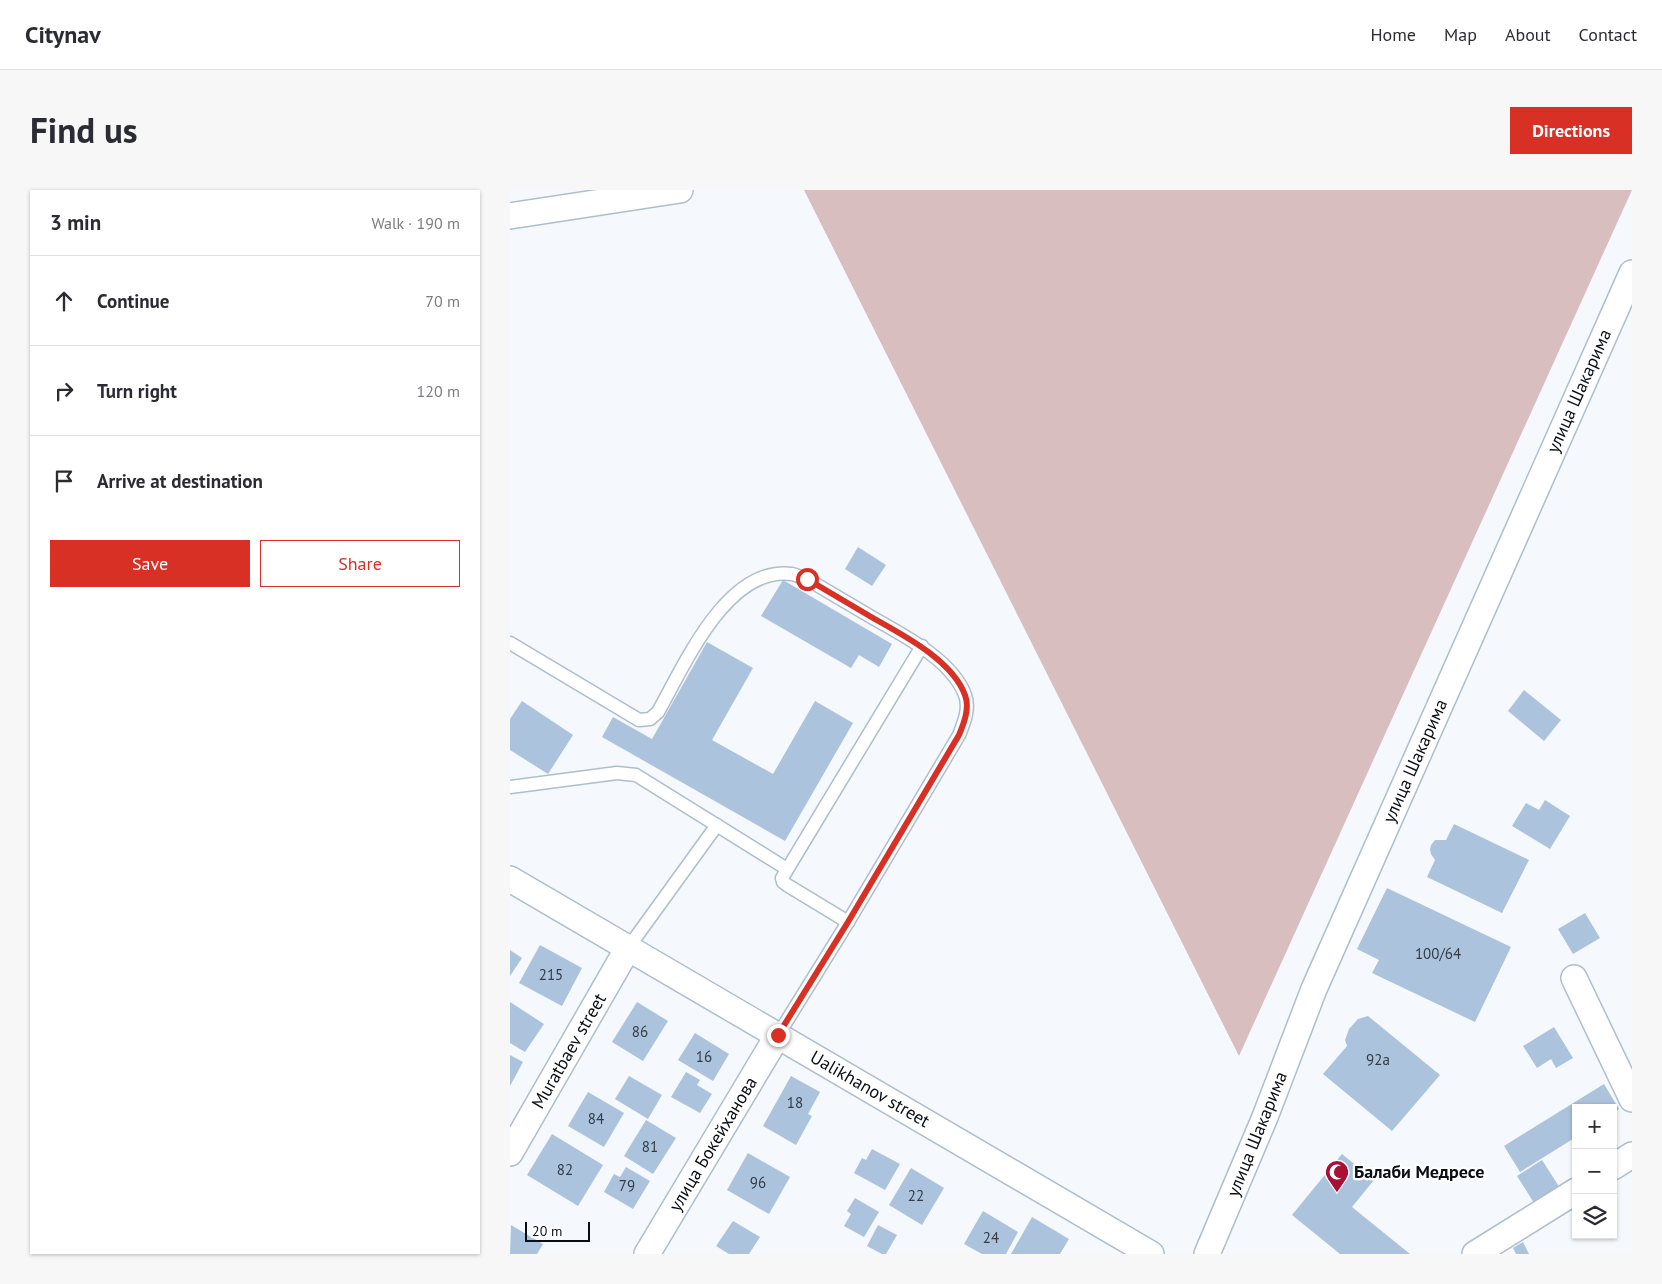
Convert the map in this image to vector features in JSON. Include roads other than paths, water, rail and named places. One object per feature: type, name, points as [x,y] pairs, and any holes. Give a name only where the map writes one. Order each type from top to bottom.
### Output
[{"type":"street","points":[[510,216],[680,190]]},
{"type":"street","name":"улица Шакарима","points":[[1207,1254],[1265,1117],[1314,990],[1632,272]]},
{"type":"street","name":"Ualikhanov street","points":[[510,879],[1151,1254]]},
{"type":"street","name":"Muratbaev street","points":[[510,1153],[628,948]]},
{"type":"street","points":[[1574,978],[1632,1099]]},
{"type":"street","name":"улица Бокейханова","points":[[648,1254],[778,1035]]},
{"type":"street","points":[[1617,1164],[1632,1155]]},
{"type":"street","points":[[1488,1251],[1572,1194]]},
{"type":"lane","points":[[510,643],[639,720],[650,719],[658,712],[704,631],[727,601],[754,581],[772,576],[792,574],[807,579],[922,646],[947,668],[960,686],[966,696],[967,709],[959,735],[848,922],[778,1035]]},
{"type":"lane","points":[[848,922],[783,882],[782,878],[922,646]]},
{"type":"lane","points":[[510,787],[617,773],[636,774],[787,869]]},
{"type":"lane","points":[[628,948],[717,825]]},
{"type":"place","name":"Балаби Медресе","points":[[1337,1193]]}]
